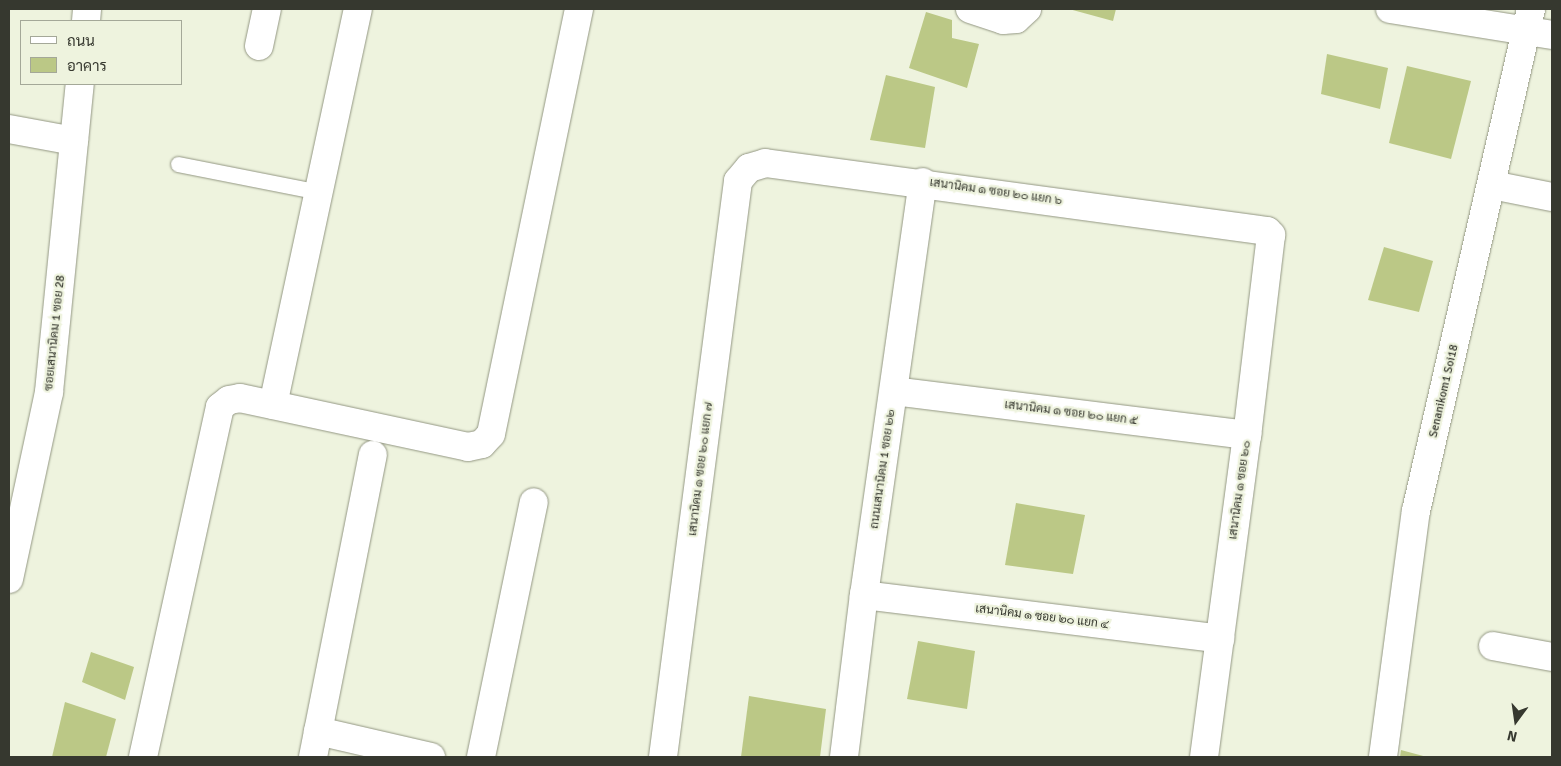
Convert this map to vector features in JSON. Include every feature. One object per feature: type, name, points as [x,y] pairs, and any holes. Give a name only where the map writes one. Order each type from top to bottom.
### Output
[{"type":"street","points":[[259,46],[267,9]]},
{"type":"street","points":[[273,405],[358,9]]},
{"type":"street","points":[[143,757],[220,406],[229,400],[240,398],[468,447],[482,444],[491,434],[579,9]]},
{"type":"street","points":[[970,9],[1003,20],[1016,19],[1027,9]]},
{"type":"street","points":[[1390,9],[1537,25]]},
{"type":"street","name":"Senanikom1 Soi18","points":[[1383,757],[1416,511],[1492,185],[1537,25]]},
{"type":"street","name":"ซอยเสนานิคม 1 ซอย 28","points":[[9,579],[49,392],[80,85]]},
{"type":"street","points":[[9,129],[74,141]]},
{"type":"street","name":"เสนานิคม ๑ ซอย ๒๐ แยก ๖","points":[[738,181],[750,168],[765,163],[923,182],[1261,228]]},
{"type":"street","name":"เสนานิคม ๑ ซอย ๒๐ แยก ๗","points":[[663,757],[738,181]]},
{"type":"street","name":"ถนนเสนานิคม 1 ซอย ๒๒","points":[[844,757],[864,595],[923,182]]},
{"type":"street","points":[[1492,185],[1552,197]]},
{"type":"street","name":"เสนานิคม ๑ ซอย ๒๐","points":[[1204,757],[1247,435],[1271,235],[1261,228]]},
{"type":"street","name":"เสนานิคม ๑ ซอย ๒๐ แยก ๕","points":[[894,391],[1247,435]]},
{"type":"street","points":[[313,757],[373,455]]},
{"type":"street","points":[[481,757],[534,502]]},
{"type":"street","name":"เสนานิคม ๑ ซอย ๒๐ แยก ๔","points":[[864,595],[1220,639]]},
{"type":"street","points":[[1493,646],[1552,657]]},
{"type":"street","points":[[318,731],[431,757]]},
{"type":"lane","points":[[178,164],[319,192]]},
{"type":"building","points":[[1069,9],[1116,9],[1113,21]]},
{"type":"building","points":[[926,12],[952,20],[952,38],[979,44],[967,88],[909,68]]},
{"type":"building","points":[[1327,54],[1388,68],[1380,109],[1321,94]]},
{"type":"building","points":[[1407,66],[1471,81],[1451,159],[1389,143]]},
{"type":"building","points":[[886,75],[935,87],[925,148],[870,140]]},
{"type":"building","points":[[1384,247],[1433,261],[1419,312],[1368,300]]},
{"type":"building","points":[[1016,503],[1085,515],[1073,574],[1005,565]]},
{"type":"building","points":[[918,641],[975,651],[967,709],[907,699]]},
{"type":"building","points":[[91,652],[134,667],[125,700],[82,682]]},
{"type":"building","points":[[749,696],[826,709],[820,757],[741,757]]},
{"type":"building","points":[[65,702],[116,719],[106,757],[52,757]]},
{"type":"building","points":[[1401,750],[1427,757],[1400,757]]}]
